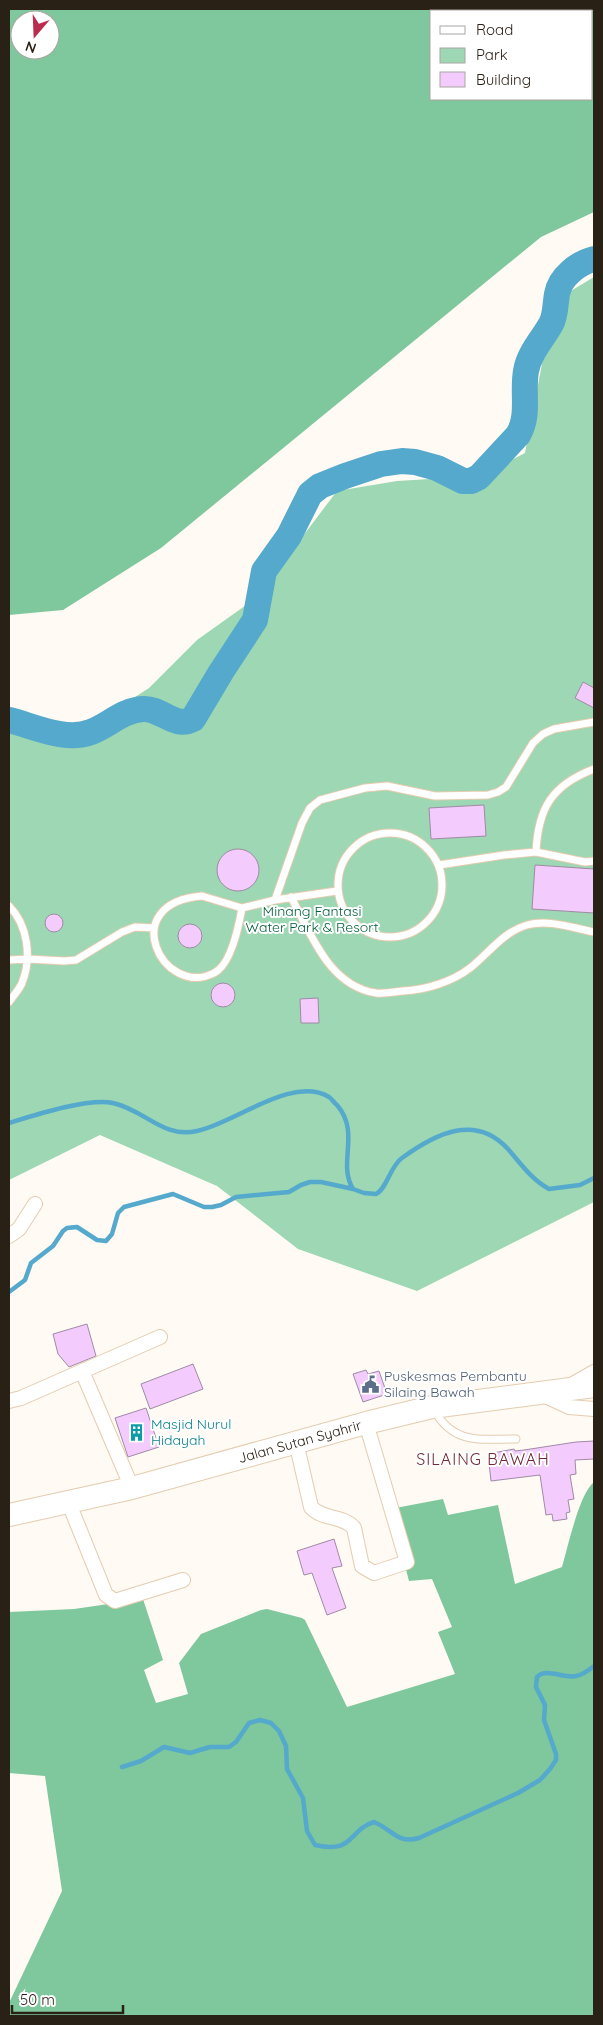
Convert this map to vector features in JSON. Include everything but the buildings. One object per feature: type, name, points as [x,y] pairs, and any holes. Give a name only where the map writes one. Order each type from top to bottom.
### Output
[{"type":"highway","name":"Jalan Sutan Syahrir","points":[[9,1515],[132,1488],[366,1423],[432,1407],[566,1388],[594,1386]]},
{"type":"street","points":[[9,1236],[19,1229],[35,1204]]},
{"type":"street","points":[[9,1401],[21,1398],[160,1337]]},
{"type":"street","points":[[82,1371],[132,1488]]},
{"type":"street","points":[[566,1388],[594,1372]]},
{"type":"street","points":[[540,1393],[569,1407],[594,1409]]},
{"type":"street","points":[[296,1442],[311,1507],[319,1514],[344,1521],[354,1528],[362,1566],[374,1573],[406,1562],[366,1423]]},
{"type":"street","points":[[68,1501],[106,1596],[110,1599],[115,1601],[183,1580]]},
{"type":"lane","points":[[275,900],[302,823],[310,808],[320,800],[365,788],[387,786],[435,796],[488,795],[506,787],[533,744],[543,734],[554,729],[594,722]]},
{"type":"lane","points":[[536,852],[537,831],[542,812],[554,792],[568,781],[594,769]]},
{"type":"lane","points":[[388,832],[409,835],[427,847],[439,865],[443,883],[441,901],[432,916],[419,929],[403,936],[385,937],[368,933],[353,922],[342,908],[337,891],[339,869],[349,850],[366,837],[388,832]]},
{"type":"lane","points":[[439,865],[536,852],[585,862],[594,861]]},
{"type":"lane","points":[[242,908],[239,924],[226,960],[215,973],[197,977],[188,976],[179,974],[164,963],[156,947],[154,928],[160,913],[172,904],[188,897],[202,896],[242,908],[291,897],[337,891]]},
{"type":"lane","points":[[291,897],[325,961],[348,983],[376,993],[415,991],[447,981],[469,969],[507,933],[528,924],[549,923],[594,932]]},
{"type":"lane","points":[[9,906],[24,931],[28,959],[22,983],[9,1002]]},
{"type":"lane","points":[[9,960],[76,960],[122,932],[135,927],[154,928]]},
{"type":"lane","points":[[432,1407],[441,1422],[458,1435],[477,1439],[516,1439]]},
{"type":"green space","points":[[9,9],[594,9],[594,212],[541,237],[161,548],[63,610],[9,615]]},
{"type":"green space","name":"Minang Fantasi Water Park & Resort","points":[[594,277],[594,1202],[417,1291],[298,1249],[217,1186],[100,1135],[9,1180],[9,730],[28,737],[80,733],[149,688],[197,640],[256,598],[337,491],[397,481],[480,476],[525,453],[554,301]]},
{"type":"green space","points":[[594,1482],[594,2016],[9,2016],[9,2003],[62,1891],[45,1776],[9,1773],[9,1612],[74,1609],[143,1599],[163,1660],[144,1670],[156,1703],[188,1694],[179,1663],[201,1634],[267,1609],[302,1618],[305,1620],[347,1707],[455,1674],[438,1632],[452,1627],[432,1579],[409,1581],[390,1509],[443,1499],[448,1515],[498,1505],[515,1584],[562,1567],[579,1509]]},
{"type":"waterway","points":[[9,720],[50,732],[81,735],[98,729],[136,710],[150,710],[180,722],[193,719],[255,620],[264,571],[289,536],[310,494],[320,486],[345,476],[381,464],[402,461],[415,462],[437,468],[463,481],[471,481],[479,477],[518,435],[522,427],[525,412],[526,371],[533,352],[553,321],[557,294],[562,282],[576,267],[594,259]]},
{"type":"waterway","points":[[9,1123],[61,1108],[102,1102],[113,1103],[135,1111],[164,1128],[174,1131],[197,1131],[281,1096],[298,1092],[314,1092],[329,1097],[344,1116],[348,1137],[347,1169],[353,1189]]},
{"type":"waterway","points":[[9,1292],[25,1280],[31,1263],[53,1246],[67,1228],[77,1227],[97,1240],[106,1241],[112,1234],[118,1213],[124,1207],[173,1194],[204,1207],[212,1207],[221,1205],[236,1197],[289,1192],[310,1182],[321,1182],[364,1193],[376,1194],[383,1187],[394,1166],[402,1158],[428,1141],[455,1131],[469,1130],[482,1132],[495,1138],[508,1149],[532,1176],[549,1189],[580,1185],[594,1178]]},
{"type":"waterway","points":[[122,1767],[141,1761],[164,1747],[190,1753],[210,1747],[229,1747],[236,1742],[249,1723],[260,1720],[271,1723],[279,1731],[286,1746],[287,1769],[303,1798],[307,1831],[315,1845],[328,1847],[344,1844],[359,1830],[374,1822],[400,1838],[419,1838],[518,1793],[540,1780],[556,1760],[556,1754],[544,1720],[545,1705],[536,1687],[537,1677],[545,1673],[576,1676],[594,1666]]},
{"type":"place","name":"Puskesmas Pembantu Silaing Bawah","points":[[370,1384]]},
{"type":"place","name":"Masjid Nurul Hidayah","points":[[137,1432]]},
{"type":"district","name":"SILAING BAWAH","points":[[483,1459]]}]
